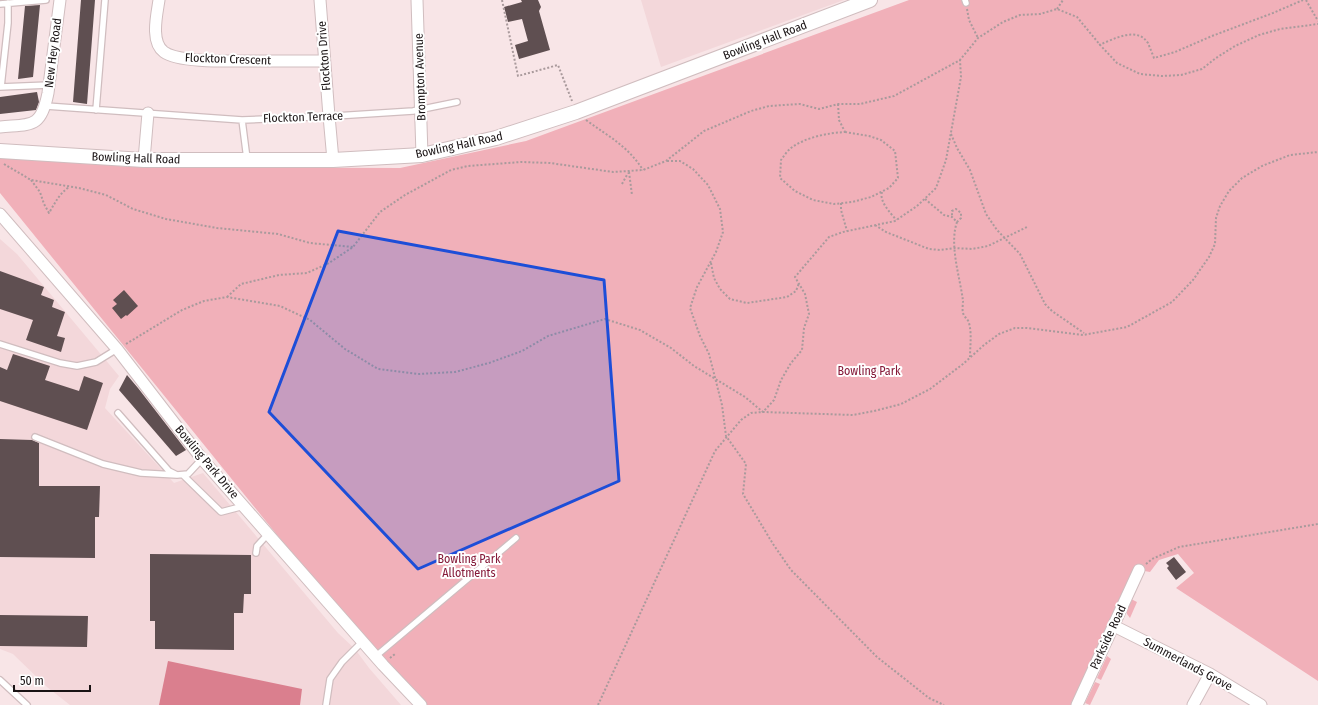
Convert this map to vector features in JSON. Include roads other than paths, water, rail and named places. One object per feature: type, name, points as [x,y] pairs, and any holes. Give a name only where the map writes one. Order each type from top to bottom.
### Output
[{"type":"street","name":"New Hey Road","points":[[46,106],[60,0]]},
{"type":"street","name":"Flockton Crescent","points":[[159,0],[156,40],[163,52],[176,57],[204,60],[324,61]]},
{"type":"street","name":"Flockton Drive","points":[[320,0],[328,116],[333,160]]},
{"type":"street","name":"Brompton Avenue","points":[[417,0],[422,155]]},
{"type":"street","name":"Bowling Hall Road","points":[[0,151],[144,160],[333,160],[422,155],[496,138],[576,112],[870,0]]},
{"type":"street","points":[[0,126],[23,126],[35,122],[41,117],[46,106]]},
{"type":"street","points":[[144,160],[148,113]]},
{"type":"street","name":"Bowling Park Drive","points":[[0,214],[117,349],[202,459],[363,642],[421,705]]},
{"type":"street","name":"Parkside Road","points":[[1077,705],[1139,570]]},
{"type":"street","name":"Summerlands Grove","points":[[1114,626],[1210,674],[1261,705]]},
{"type":"street","points":[[1193,705],[1210,674]]},
{"type":"lane","points":[[0,4],[46,0]]},
{"type":"lane","points":[[96,110],[105,0]]},
{"type":"lane","points":[[8,3],[8,23],[1,87],[49,86]]},
{"type":"lane","name":"Flockton Terrace","points":[[46,106],[242,120],[421,110],[457,102]]},
{"type":"lane","points":[[242,120],[248,160]]},
{"type":"lane","points":[[0,344],[60,363],[77,366],[96,362],[117,349]]},
{"type":"lane","points":[[118,413],[169,471],[180,475],[221,512],[244,506]]},
{"type":"lane","points":[[35,437],[103,464],[141,473],[188,474],[202,459]]},
{"type":"lane","points":[[256,553],[257,546],[268,534]]},
{"type":"lane","points":[[376,656],[516,538]]},
{"type":"lane","points":[[326,705],[330,678],[342,662],[363,642]]},
{"type":"lane","points":[[0,680],[27,705]]},
{"type":"park label","name":"Bowling Park","points":[[869,371]]},
{"type":"park label","name":"Bowling Park Allotments","points":[[469,566]]}]
